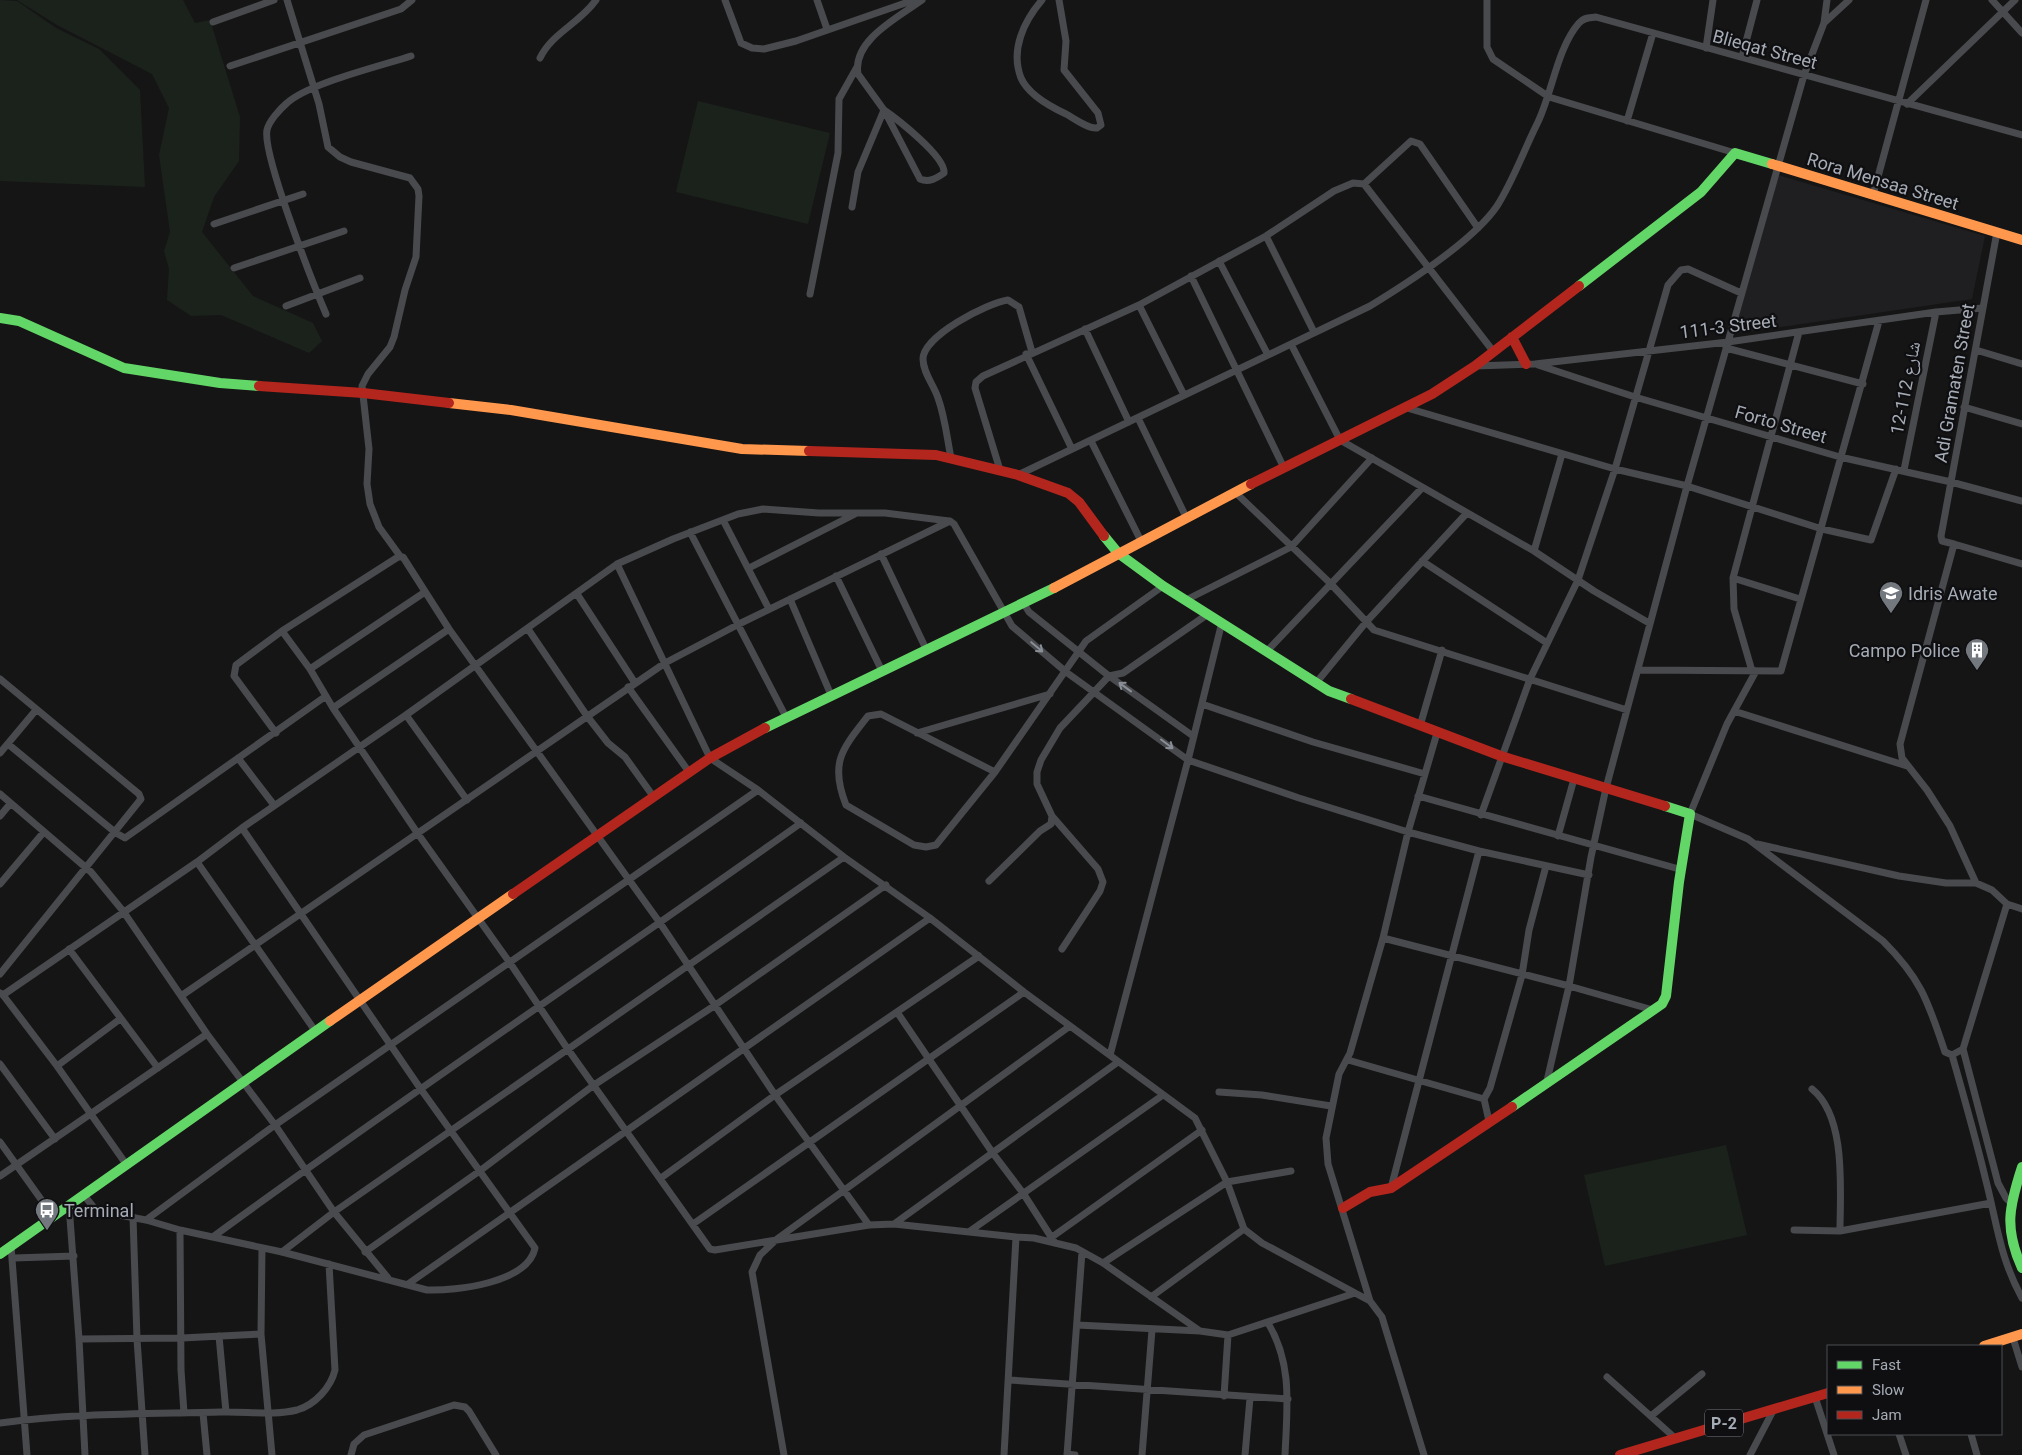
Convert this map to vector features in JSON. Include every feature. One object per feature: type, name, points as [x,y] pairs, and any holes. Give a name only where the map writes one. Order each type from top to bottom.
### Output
[{"type":"main road","name":"Rora Mensaa Street","points":[[1735,153],[2022,240]]},
{"type":"main road","points":[[0,1254],[242,1082],[710,758],[786,717],[1024,604],[1186,517],[1407,408],[1475,366],[1701,192],[1735,153]]},
{"type":"main road","points":[[0,318],[18,321],[124,368],[220,383],[363,393],[512,410],[742,449],[936,455],[1018,475],[1068,492],[1079,502],[1098,530],[1118,553],[1163,586],[1330,691],[1501,756],[1690,814],[1679,869],[1677,911],[1666,996],[1662,1004],[1546,1086],[1489,1121],[1391,1188],[1370,1192],[1343,1208]]},
{"type":"main road","points":[[1512,337],[1530,364]]},
{"type":"main road","points":[[2022,1167],[2010,1202],[2007,1220],[2009,1233],[2022,1268]]},
{"type":"main road","points":[[1987,1345],[2017,1336]]},
{"type":"main road","name":"P-2","points":[[1620,1455],[1775,1407],[1827,1393]]},
{"type":"street","points":[[213,22],[274,0]]},
{"type":"street","points":[[287,0],[314,87],[330,150],[351,162],[410,178],[418,189],[416,257],[405,290],[394,338],[390,347],[363,381],[369,449],[367,484],[370,504],[379,527],[475,666],[660,923],[775,1096],[869,1225]]},
{"type":"street","points":[[230,66],[401,9],[412,0]]},
{"type":"street","points":[[540,58],[547,44],[581,18],[596,0]]},
{"type":"street","points":[[725,0],[741,43],[752,48],[764,49],[914,0]]},
{"type":"street","points":[[816,0],[827,29]]},
{"type":"street","points":[[884,110],[910,128],[942,162],[944,173],[937,178],[926,181],[920,179],[884,110],[858,74],[857,67],[859,56],[868,41],[922,0]]},
{"type":"street","points":[[1042,0],[1033,10],[1017,46],[1021,79],[1029,90],[1044,101],[1094,129],[1098,128],[1101,125],[1098,113],[1064,70],[1066,41],[1059,0]]},
{"type":"street","points":[[1487,0],[1487,47],[1493,59],[1550,97],[1735,153]]},
{"type":"street","points":[[1706,48],[1713,0]]},
{"type":"street","points":[[1742,57],[1757,0]]},
{"type":"street","points":[[1546,1086],[1570,986],[1588,875],[1606,788],[1687,486],[1708,419],[1741,294],[1804,75],[1824,23],[1827,0]]},
{"type":"street","points":[[1824,23],[1849,0]]},
{"type":"street","points":[[1873,195],[1926,0]]},
{"type":"street","points":[[1992,0],[2022,33]]},
{"type":"street","points":[[1907,104],[2016,0]]},
{"type":"street","name":"Blieqat Street","points":[[1550,97],[1565,48],[1580,22],[1586,18],[1596,17],[2022,135]]},
{"type":"street","points":[[1627,120],[1653,33]]},
{"type":"street","points":[[326,314],[284,201],[268,144],[267,130],[272,120],[288,102],[314,87],[412,56]]},
{"type":"street","points":[[810,294],[838,153],[839,99],[857,67]]},
{"type":"street","points":[[1018,475],[1370,306],[1403,287],[1478,228],[1497,206],[1550,97]]},
{"type":"street","points":[[852,207],[858,172],[884,110]]},
{"type":"street","points":[[1364,184],[1400,149],[1411,141],[1415,142],[1420,144],[1478,228]]},
{"type":"street","points":[[1000,470],[975,385],[983,376],[996,368],[1139,305],[1266,236],[1334,192],[1353,183],[1364,184],[1493,351]]},
{"type":"street","points":[[214,224],[304,194]]},
{"type":"street","points":[[234,268],[344,231]]},
{"type":"street","name":"Adi Gramaten Street","points":[[1954,544],[1941,539],[1997,232]]},
{"type":"street","points":[[1266,236],[1314,332]]},
{"type":"street","points":[[1219,261],[1268,355]]},
{"type":"street","points":[[1481,815],[1530,679],[1578,580],[1616,469],[1668,285],[1680,270],[1688,269],[1741,294]]},
{"type":"street","points":[[1191,276],[1284,468]]},
{"type":"street","points":[[286,306],[360,278]]},
{"type":"street","points":[[951,458],[938,396],[923,362],[924,350],[947,329],[982,308],[1008,300],[1019,307],[1029,353],[1072,449]]},
{"type":"street","points":[[1139,305],[1184,395]]},
{"type":"street","name":"111-3 Street","points":[[1475,366],[1530,364],[1649,350],[1727,345],[1799,332],[1936,312],[1983,308]]},
{"type":"street","name":"شارع 112-12","points":[[1904,470],[1936,312]]},
{"type":"street","points":[[1638,670],[1781,671],[1800,599],[1822,529],[1840,457],[1863,384],[1879,321]]},
{"type":"street","points":[[1085,329],[1129,422]]},
{"type":"street","points":[[1799,332],[1733,578],[1734,609],[1754,671],[1734,711],[1690,814],[1732,830],[1755,843],[1883,941],[1922,988],[1945,1052],[1952,1055]]},
{"type":"street","points":[[1291,344],[1340,440],[1422,489],[1534,551],[1649,623]]},
{"type":"street","points":[[1727,345],[1863,384]]},
{"type":"street","points":[[1976,350],[2022,364]]},
{"type":"street","name":"Forto Street","points":[[1530,364],[1708,419],[1840,457],[1896,468],[2022,501]]},
{"type":"street","points":[[1407,408],[1562,454],[1687,486],[1822,529],[1873,540],[1896,468]]},
{"type":"street","points":[[1964,408],[2022,424]]},
{"type":"street","points":[[1138,418],[1186,517]]},
{"type":"street","points":[[1091,441],[1141,541]]},
{"type":"street","points":[[1534,551],[1562,454]]},
{"type":"street","points":[[1186,600],[1292,547],[1372,458]]},
{"type":"street","points":[[1267,651],[1422,489]]},
{"type":"street","points":[[1236,493],[1330,583],[1374,630],[1627,710]]},
{"type":"street","points":[[126,1164],[57,1066],[1,994],[197,862],[274,805],[406,715],[618,564],[690,532],[738,514],[763,509],[885,513],[950,521],[954,524],[1012,626],[1066,672],[1095,691],[1188,760],[1408,832],[1479,851],[1588,875]]},
{"type":"street","points":[[748,568],[857,513]]},
{"type":"street","points":[[1316,683],[1367,622],[1466,514]]},
{"type":"street","points":[[723,520],[769,609]]},
{"type":"street","points":[[181,996],[665,663],[769,609],[950,521]]},
{"type":"street","points":[[690,532],[786,717]]},
{"type":"street","points":[[1976,883],[1946,820],[1927,790],[1902,758],[1900,744],[1954,544],[2022,564]]},
{"type":"street","points":[[881,554],[926,649]]},
{"type":"street","points":[[276,733],[234,676],[236,666],[282,631],[400,556]]},
{"type":"street","points":[[1422,561],[1547,643]]},
{"type":"street","points":[[618,564],[710,758],[758,790],[844,857],[930,918],[1024,992],[1196,1118],[1227,1182],[1244,1229],[1262,1243],[1370,1301]]},
{"type":"street","points":[[836,576],[882,671]]},
{"type":"street","points":[[1733,578],[1800,599]]},
{"type":"street","points":[[995,772],[881,714],[868,716],[842,750],[838,765],[842,795],[846,805],[914,845],[926,848],[936,845],[995,772],[1086,641],[1163,586]]},
{"type":"street","points":[[310,669],[425,592]]},
{"type":"street","points":[[577,594],[635,682]]},
{"type":"street","points":[[790,599],[831,695]]},
{"type":"street","points":[[1024,604],[1029,612],[1109,676],[1193,736]]},
{"type":"street","points":[[1062,948],[1100,891],[1103,882],[1098,869],[1052,816],[1037,784],[1037,772],[1041,760],[1060,728],[1109,676],[1123,673],[1208,614]]},
{"type":"street","points":[[1110,1055],[1188,760],[1222,622]]},
{"type":"street","points":[[333,708],[449,629]]},
{"type":"street","points":[[528,629],[587,716],[608,743],[625,757],[653,796]]},
{"type":"street","points":[[282,631],[310,669],[333,708],[418,834],[479,918],[567,1048],[661,1178],[707,1246],[713,1250],[869,1225],[894,1224],[1053,1240],[1103,1263],[1200,1331]]},
{"type":"street","points":[[1420,726],[1442,650]]},
{"type":"street","points":[[0,679],[140,796],[141,799],[116,833],[85,868],[0,974]]},
{"type":"street","points":[[628,687],[689,772]]},
{"type":"street","points":[[917,733],[1050,694]]},
{"type":"street","points":[[8,744],[116,833],[127,837],[326,696]]},
{"type":"street","points":[[1202,704],[1313,742],[1425,774]]},
{"type":"street","points":[[0,753],[36,710]]},
{"type":"street","points":[[1734,711],[1907,766]]},
{"type":"street","points":[[406,715],[467,800]]},
{"type":"street","points":[[1424,1455],[1382,1317],[1370,1301],[1325,1150],[1339,1074],[1348,1060],[1383,938],[1408,832],[1437,733]]},
{"type":"street","points":[[238,758],[274,805]]},
{"type":"street","points":[[1558,836],[1574,779]]},
{"type":"street","points":[[146,1220],[275,1125],[758,790]]},
{"type":"street","points":[[0,794],[85,868],[123,911],[207,1034],[275,1125],[334,1212],[388,1278]]},
{"type":"street","points":[[1418,796],[1679,869]]},
{"type":"street","points":[[0,816],[10,804]]},
{"type":"street","points":[[989,881],[1040,831],[1051,824],[1052,816]]},
{"type":"street","points":[[214,1236],[420,1088],[660,923],[801,823]]},
{"type":"street","points":[[82,1194],[95,1209],[282,1252],[388,1278],[427,1290],[446,1291],[473,1287],[506,1277],[529,1263],[535,1248],[420,1088],[242,828]]},
{"type":"street","points":[[0,884],[43,833]]},
{"type":"street","points":[[1755,843],[1899,876],[1946,883],[1976,883],[1992,890],[2007,904],[2022,909]]},
{"type":"street","points":[[1391,1188],[1479,851]]},
{"type":"street","points":[[282,1252],[334,1212],[450,1130],[844,857]]},
{"type":"street","points":[[197,862],[316,1032]]},
{"type":"street","points":[[1489,1121],[1484,1099],[1490,1088],[1522,975],[1529,930],[1546,866]]},
{"type":"street","points":[[365,1252],[480,1170],[594,1085],[714,1006],[886,885]]},
{"type":"street","points":[[2007,904],[1963,1049],[1998,1183],[2010,1202]]},
{"type":"street","points":[[408,1284],[930,918]]},
{"type":"street","points":[[1383,938],[1570,986],[1653,1010]]},
{"type":"street","points":[[69,949],[158,1068]]},
{"type":"street","points":[[661,1178],[775,1096],[979,956]]},
{"type":"street","points":[[693,1224],[1024,992]]},
{"type":"street","points":[[897,1012],[992,1152],[1023,1193],[1053,1240]]},
{"type":"street","points":[[57,1066],[120,1019]]},
{"type":"street","points":[[784,1455],[752,1272],[760,1255],[777,1239],[843,1189],[962,1106],[1070,1026]]},
{"type":"street","points":[[0,1176],[207,1034]]},
{"type":"street","points":[[1952,1055],[1963,1049]]},
{"type":"street","points":[[1952,1055],[1991,1203],[1999,1244],[2022,1298]]},
{"type":"street","points":[[1348,1060],[1484,1099]]},
{"type":"street","points":[[894,1224],[1118,1062]]},
{"type":"street","points":[[0,1064],[55,1139]]},
{"type":"street","points":[[1812,1089],[1829,1116],[1837,1134],[1840,1231]]},
{"type":"street","points":[[1219,1092],[1262,1095],[1332,1106]]},
{"type":"street","points":[[970,1231],[1163,1094]]},
{"type":"street","points":[[1053,1240],[1202,1130]]},
{"type":"street","points":[[0,1142],[53,1216]]},
{"type":"street","points":[[1103,1263],[1227,1182],[1291,1171]]},
{"type":"street","points":[[1794,1230],[1840,1231],[1991,1203]]},
{"type":"street","points":[[69,1205],[74,1256],[85,1455]]},
{"type":"street","points":[[133,1218],[137,1339],[145,1455]]},
{"type":"street","points":[[1151,1297],[1244,1229]]},
{"type":"street","points":[[180,1230],[184,1413]]},
{"type":"street","points":[[1004,1455],[1016,1237]]},
{"type":"street","points":[[11,1246],[14,1258],[27,1455]]},
{"type":"street","points":[[262,1248],[261,1334],[272,1455]]},
{"type":"street","points":[[1075,1455],[1067,1455],[1082,1252]]},
{"type":"street","points":[[14,1258],[74,1256]]},
{"type":"street","points":[[0,1423],[26,1419],[82,1416],[142,1416],[203,1412],[268,1413],[298,1410],[314,1401],[332,1382],[335,1360],[329,1264]]},
{"type":"street","points":[[1077,1326],[1200,1331],[1228,1335],[1355,1292]]},
{"type":"street","points":[[1268,1322],[1282,1351],[1287,1371],[1288,1399],[1284,1455]]},
{"type":"street","points":[[1142,1455],[1152,1330]]},
{"type":"street","points":[[79,1339],[182,1338],[261,1334]]},
{"type":"street","points":[[1224,1396],[1228,1335]]},
{"type":"street","points":[[219,1336],[226,1412]]},
{"type":"street","points":[[2017,1336],[2022,1367]]},
{"type":"street","points":[[1651,1416],[1702,1374]]},
{"type":"street","points":[[1607,1377],[1675,1438]]},
{"type":"street","points":[[1009,1380],[1250,1398],[1288,1399]]},
{"type":"street","points":[[1816,1396],[1827,1432]]},
{"type":"street","points":[[1245,1455],[1250,1398]]},
{"type":"street","points":[[351,1455],[354,1444],[364,1435],[454,1405],[469,1411],[496,1455]]},
{"type":"street","points":[[1750,1455],[1757,1445],[1775,1407]]},
{"type":"street","points":[[203,1412],[206,1455]]},
{"type":"street","points":[[1828,1435],[1834,1455]]},
{"type":"street","points":[[1899,1435],[1906,1455]]},
{"type":"street","points":[[1970,1435],[1977,1455]]},
{"type":"street","points":[[1757,1445],[1760,1455]]},
{"type":"shaded area","points":[[0,0],[17,1],[56,28],[99,49],[140,90],[145,187],[0,181]]},
{"type":"shaded area","points":[[17,0],[183,0],[195,23],[210,20],[240,117],[239,161],[214,197],[202,232],[253,296],[313,323],[322,341],[309,353],[221,315],[191,316],[167,300],[169,269],[164,251],[170,232],[159,155],[169,108],[152,74],[57,25]]},
{"type":"shaded area","points":[[698,101],[830,133],[808,224],[676,192]]},
{"type":"shaded area","points":[[1778,175],[1985,236],[1972,299],[1734,334]]},
{"type":"shaded area","points":[[1726,1145],[1747,1235],[1605,1266],[1584,1175]]},
{"type":"traffic: fast","points":[[1579,286],[1701,192],[1735,153],[1772,164]]},
{"type":"traffic: fast","points":[[0,318],[19,321],[124,368],[220,383],[259,386]]},
{"type":"traffic: fast","points":[[1104,536],[1118,553],[1163,586],[1329,691],[1351,699]]},
{"type":"traffic: fast","points":[[765,728],[1054,588]]},
{"type":"traffic: fast","points":[[1512,1107],[1662,1004],[1666,996],[1679,882],[1690,814],[1665,806]]},
{"type":"traffic: fast","points":[[0,1254],[330,1021]]},
{"type":"traffic: fast","points":[[2022,1167],[2014,1194],[2010,1218],[2016,1254],[2022,1268]]},
{"type":"traffic: slow","points":[[1772,164],[2022,240]]},
{"type":"traffic: slow","points":[[449,403],[511,410],[742,449],[809,451]]},
{"type":"traffic: slow","points":[[1054,588],[1251,484]]},
{"type":"traffic: slow","points":[[330,1021],[513,894]]},
{"type":"traffic: slow","points":[[1987,1345],[2022,1334]]},
{"type":"traffic: jam","points":[[1251,484],[1432,394],[1475,366],[1579,286]]},
{"type":"traffic: jam","points":[[1512,337],[1526,364]]},
{"type":"traffic: jam","points":[[259,386],[363,393],[449,403]]},
{"type":"traffic: jam","points":[[809,451],[936,455],[1018,475],[1068,493],[1079,502],[1104,536]]},
{"type":"traffic: jam","points":[[1351,699],[1501,756],[1665,806]]},
{"type":"traffic: jam","points":[[513,894],[710,758],[765,728]]},
{"type":"traffic: jam","points":[[1343,1208],[1370,1192],[1391,1188],[1512,1107]]},
{"type":"traffic: jam","points":[[1620,1455],[1827,1393]]},
{"type":"place","name":"Idris Awate","points":[[1891,614]]},
{"type":"place","name":"Campo Police","points":[[1977,671]]},
{"type":"place","name":"Terminal","points":[[47,1231]]}]
